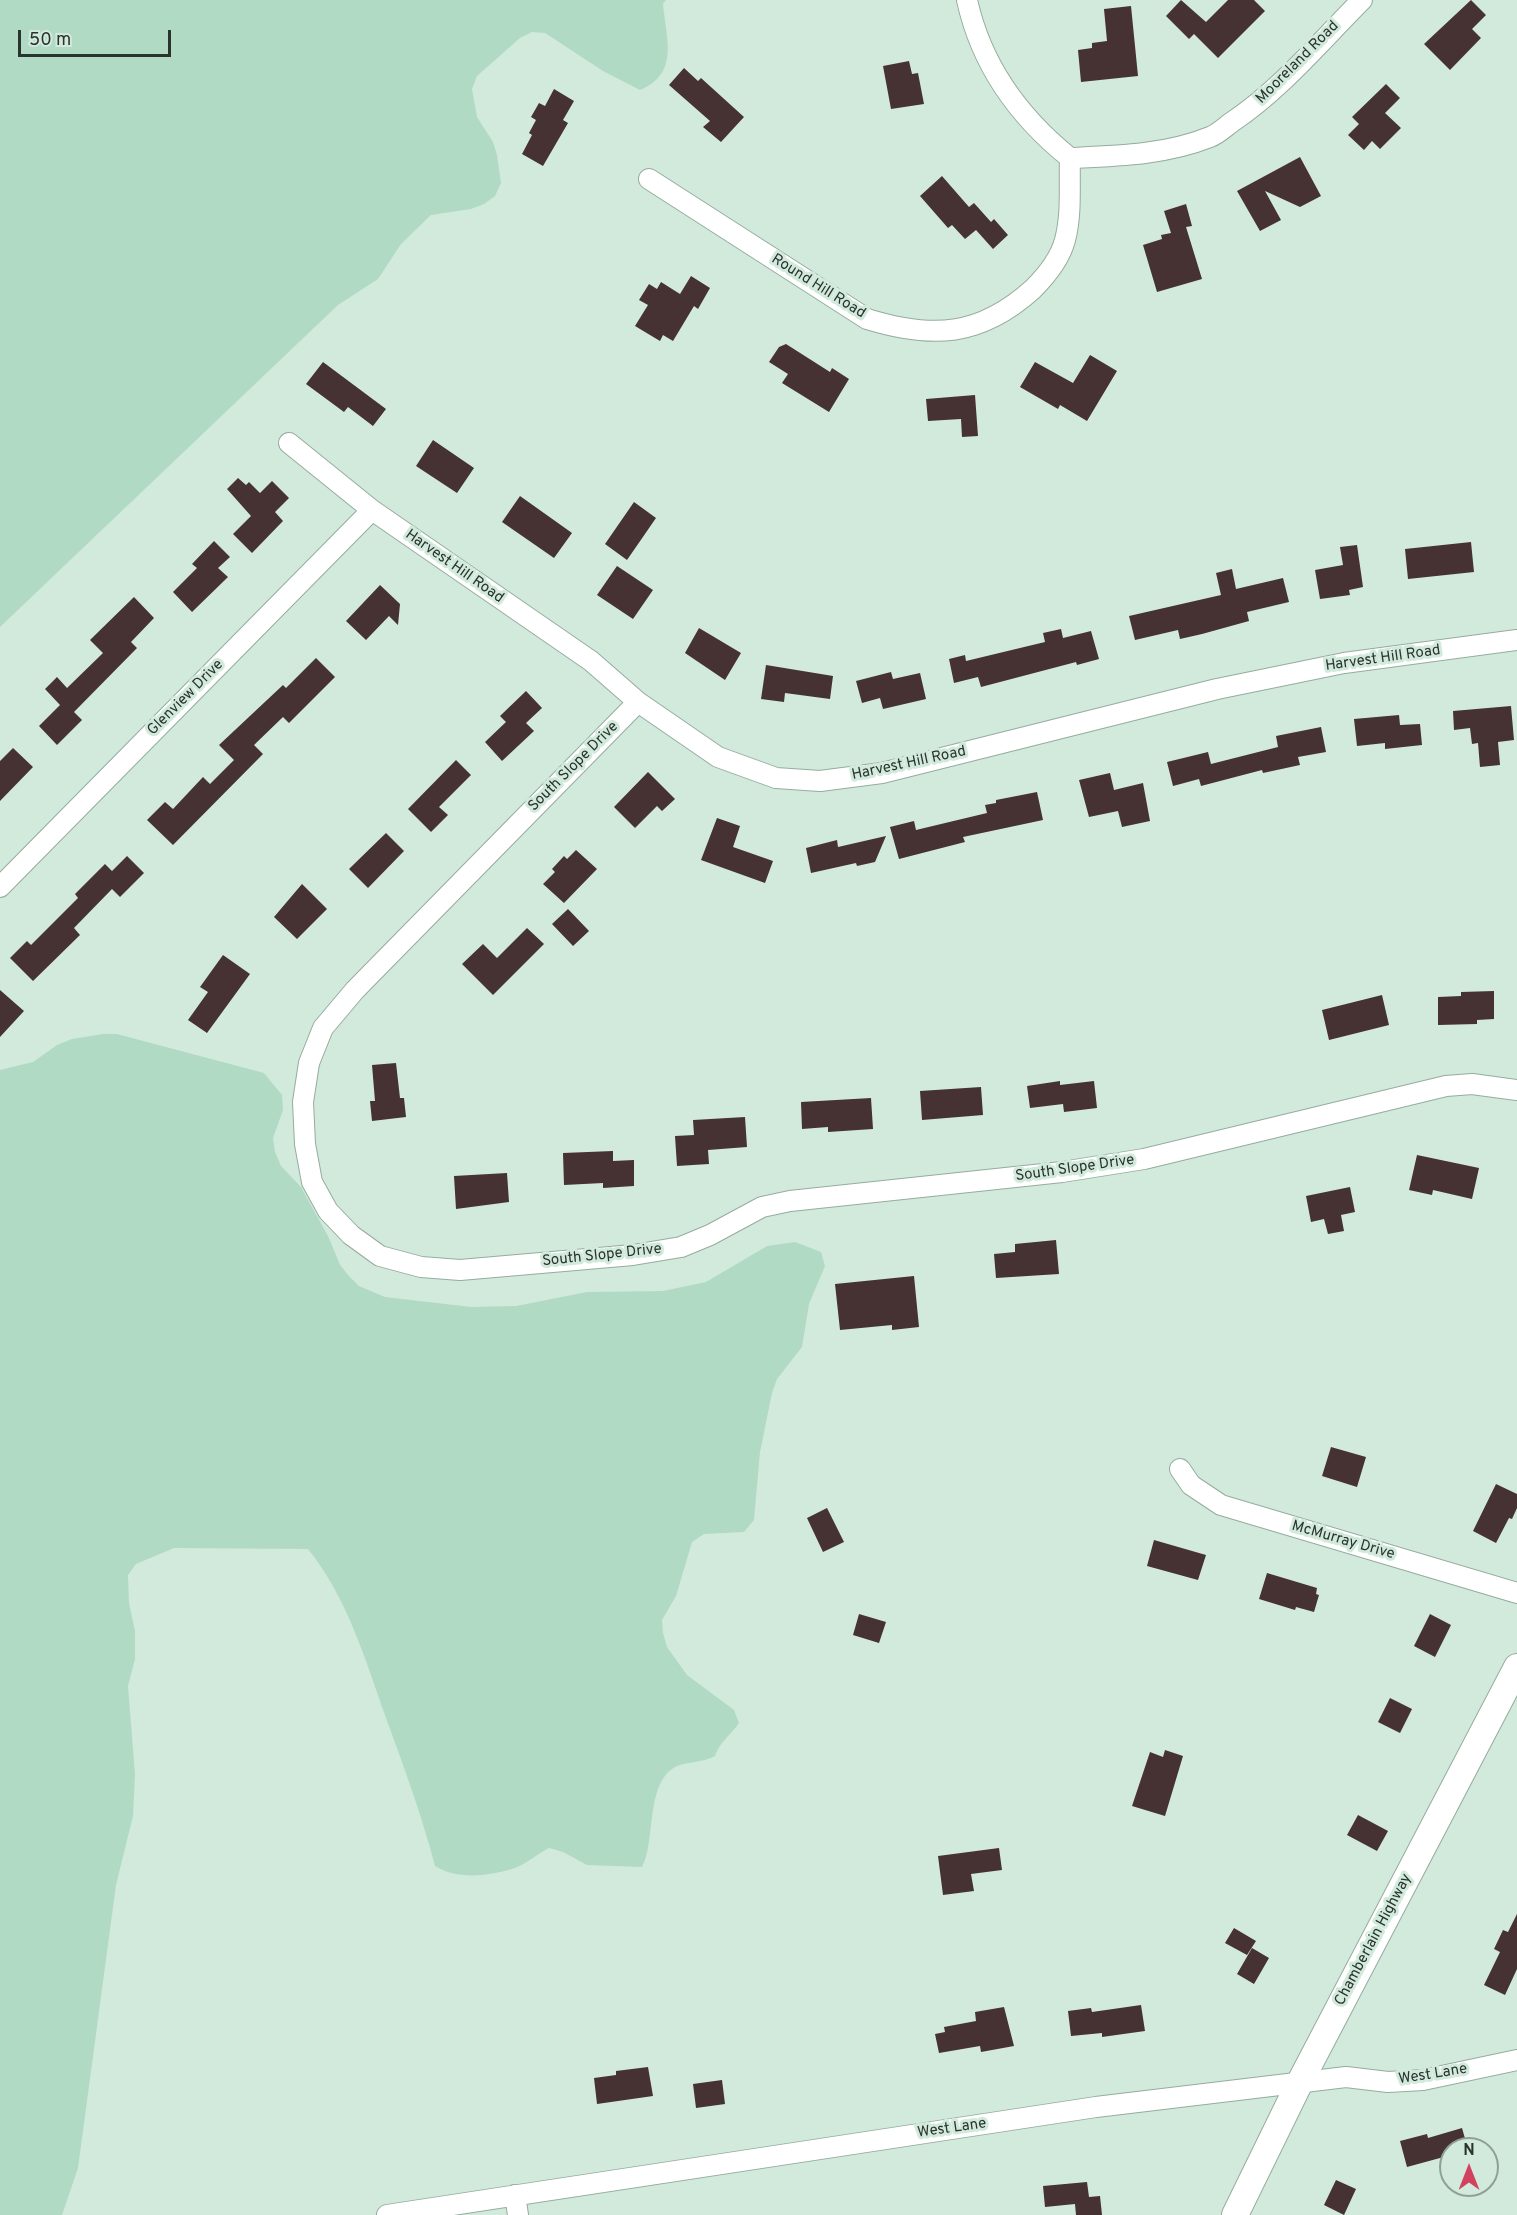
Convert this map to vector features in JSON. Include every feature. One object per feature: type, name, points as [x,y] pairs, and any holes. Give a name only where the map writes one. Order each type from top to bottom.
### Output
[{"type":"main road","name":"Chamberlain Highway","points":[[1235,2215],[1300,2082],[1517,1667]]},
{"type":"street","points":[[967,0],[988,65],[1023,113],[1049,141],[1070,158]]},
{"type":"street","name":"Mooreland Road","points":[[1070,158],[1133,154],[1167,149],[1211,137],[1248,112],[1281,83],[1362,0]]},
{"type":"street","name":"Round Hill Road","points":[[649,179],[867,319],[903,330],[939,332],[970,327],[1016,305],[1055,264],[1065,241],[1069,216],[1070,158]]},
{"type":"street","name":"Harvest Hill Road","points":[[289,442],[372,510],[591,661],[638,702],[718,757],[776,778],[820,781],[882,773],[1217,689],[1344,663],[1517,640]]},
{"type":"street","name":"Glenview Drive","points":[[0,887],[372,510]]},
{"type":"street","name":"South Slope Drive","points":[[638,702],[363,981],[323,1028],[309,1063],[303,1102],[304,1144],[312,1182],[328,1211],[351,1235],[380,1256],[421,1267],[460,1270],[633,1255],[681,1246],[710,1235],[762,1207],[790,1201],[1062,1172],[1144,1159],[1446,1086],[1472,1084],[1517,1090]]},
{"type":"street","name":"McMurray Drive","points":[[1180,1469],[1191,1485],[1221,1505],[1517,1593]]},
{"type":"street","name":"West Lane","points":[[387,2215],[1095,2107],[1346,2077],[1388,2082],[1423,2080],[1517,2060]]},
{"type":"street","points":[[515,2195],[518,2215]]},
{"type":"green space","points":[[0,0],[666,0],[663,4],[668,54],[661,75],[653,83],[640,90],[603,71],[545,33],[532,32],[520,38],[477,76],[472,89],[477,117],[493,142],[497,155],[501,183],[495,196],[471,209],[431,215],[401,244],[378,279],[338,305],[0,627]]},
{"type":"green space","points":[[117,1034],[264,1073],[282,1095],[283,1110],[273,1138],[275,1152],[281,1166],[301,1187],[329,1238],[340,1265],[359,1286],[385,1297],[471,1307],[516,1306],[587,1292],[663,1291],[706,1282],[767,1246],[795,1242],[821,1252],[825,1266],[809,1304],[802,1347],[777,1379],[772,1393],[760,1452],[754,1520],[744,1532],[704,1534],[692,1542],[676,1596],[662,1620],[667,1647],[687,1675],[734,1710],[739,1723],[715,1756],[680,1765],[666,1775],[659,1786],[655,1800],[649,1843],[642,1867],[587,1865],[563,1852],[549,1848],[517,1867],[493,1873],[463,1875],[435,1866],[412,1792],[354,1630],[334,1588],[308,1549],[174,1548],[136,1564],[128,1575],[129,1603],[135,1631],[135,1659],[128,1686],[135,1774],[133,1816],[116,1885],[78,2168],[62,2215],[0,2215],[0,1070],[33,1062],[57,1045],[72,1039]]},
{"type":"building","points":[[1181,0],[1206,22],[1228,0],[1254,0],[1265,11],[1218,58],[1194,34],[1189,39],[1166,16]]},
{"type":"building","points":[[1471,0],[1486,15],[1472,29],[1481,38],[1450,70],[1424,44]]},
{"type":"building","points":[[1131,6],[1138,76],[1081,82],[1078,50],[1092,48],[1092,43],[1107,41],[1104,9]]},
{"type":"building","points":[[909,61],[912,74],[918,73],[924,104],[891,109],[883,66]]},
{"type":"building","points":[[684,68],[698,81],[701,78],[744,117],[721,142],[703,127],[710,121],[669,85]]},
{"type":"building","points":[[1386,84],[1400,98],[1385,113],[1401,128],[1380,149],[1372,141],[1364,150],[1348,135],[1359,124],[1352,117]]},
{"type":"building","points":[[554,89],[574,101],[563,120],[568,123],[543,166],[522,154],[532,135],[529,133],[536,120],[531,117],[539,103],[545,106]]},
{"type":"building","points":[[1300,157],[1321,196],[1300,207],[1265,191],[1281,220],[1260,231],[1237,191]]},
{"type":"building","points":[[942,176],[969,207],[974,203],[991,222],[994,219],[1008,235],[993,249],[976,230],[965,239],[952,225],[948,228],[920,196]]},
{"type":"building","points":[[1186,204],[1192,226],[1186,227],[1202,279],[1157,292],[1143,245],[1162,239],[1161,235],[1171,233],[1164,211]]},
{"type":"building","points":[[691,276],[710,288],[698,309],[694,306],[673,341],[663,335],[660,341],[635,326],[648,305],[639,300],[649,284],[657,289],[661,282],[680,294]]},
{"type":"building","points":[[786,344],[830,372],[832,368],[849,379],[829,412],[782,383],[788,374],[769,362],[779,347]]},
{"type":"building","points":[[1090,355],[1117,371],[1087,421],[1060,405],[1058,409],[1020,387],[1035,362],[1073,383]]},
{"type":"building","points":[[323,362],[386,409],[373,426],[348,407],[344,412],[306,384]]},
{"type":"building","points":[[975,395],[978,436],[962,437],[961,419],[928,421],[926,399]]},
{"type":"building","points":[[433,440],[474,468],[457,493],[416,466]]},
{"type":"building","points":[[238,478],[246,485],[249,482],[260,493],[272,481],[289,498],[275,512],[283,521],[252,553],[233,534],[251,516],[227,489]]},
{"type":"building","points":[[520,496],[572,533],[554,558],[502,522]]},
{"type":"building","points":[[634,502],[656,518],[627,560],[605,544]]},
{"type":"building","points":[[214,541],[230,557],[218,568],[228,577],[192,612],[173,592],[197,568],[192,564]]},
{"type":"building","points":[[1471,542],[1474,572],[1408,579],[1405,549]]},
{"type":"building","points":[[1357,545],[1363,587],[1349,590],[1350,595],[1320,599],[1315,570],[1343,565],[1340,547]]},
{"type":"building","points":[[617,566],[653,590],[633,619],[597,595]]},
{"type":"building","points":[[1232,569],[1236,589],[1283,578],[1289,602],[1247,612],[1249,621],[1202,634],[1180,639],[1178,630],[1135,640],[1129,616],[1221,595],[1216,573]]},
{"type":"building","points":[[380,585],[400,604],[398,625],[389,616],[366,640],[346,621]]},
{"type":"building","points":[[134,597],[154,618],[131,642],[137,648],[74,712],[82,720],[57,745],[39,726],[60,705],[45,689],[57,677],[67,688],[103,653],[90,640]]},
{"type":"building","points":[[699,628],[741,653],[725,680],[685,653]]},
{"type":"building","points":[[1061,629],[1063,638],[1091,631],[1099,659],[1077,665],[1076,662],[981,687],[978,677],[954,683],[949,659],[965,655],[966,661],[1045,642],[1043,633]]},
{"type":"building","points":[[316,658],[335,677],[289,723],[283,717],[254,745],[263,754],[173,845],[147,820],[165,802],[173,809],[203,777],[210,784],[234,760],[219,745],[283,685],[286,688]]},
{"type":"building","points":[[766,665],[833,676],[830,699],[785,693],[784,702],[761,699]]},
{"type":"building","points":[[891,672],[893,679],[920,673],[926,699],[883,709],[880,698],[862,703],[856,681]]},
{"type":"building","points":[[526,691],[542,708],[526,723],[534,731],[502,761],[485,742],[506,722],[500,716]]},
{"type":"building","points":[[1511,706],[1514,740],[1498,742],[1500,765],[1480,767],[1478,743],[1472,744],[1470,728],[1454,730],[1453,711]]},
{"type":"building","points":[[1399,715],[1400,725],[1420,724],[1422,745],[1385,749],[1385,743],[1357,746],[1354,719]]},
{"type":"building","points":[[1321,727],[1326,752],[1298,757],[1300,765],[1263,773],[1262,770],[1201,786],[1199,779],[1173,786],[1167,762],[1208,752],[1211,764],[1278,747],[1276,736]]},
{"type":"building","points":[[13,748],[33,767],[0,801],[0,761]]},
{"type":"building","points":[[456,760],[471,775],[439,807],[448,815],[431,832],[408,809]]},
{"type":"building","points":[[648,772],[675,799],[662,811],[657,806],[635,828],[614,807]]},
{"type":"building","points":[[1110,773],[1114,790],[1143,783],[1150,821],[1122,827],[1118,811],[1089,817],[1079,780]]},
{"type":"building","points":[[1037,792],[1043,820],[963,837],[965,842],[899,859],[890,827],[914,821],[916,830],[987,813],[985,805],[996,803],[996,800]]},
{"type":"building","points":[[717,818],[740,826],[733,847],[773,861],[765,883],[701,860]]},
{"type":"building","points":[[386,833],[404,851],[368,888],[349,869]]},
{"type":"building","points":[[886,836],[875,862],[857,866],[856,863],[811,873],[806,848],[837,840],[838,847]]},
{"type":"building","points":[[576,850],[597,869],[564,903],[543,884],[555,872],[552,869],[564,856],[567,859]]},
{"type":"building","points":[[127,856],[144,873],[120,897],[112,889],[74,928],[80,935],[33,981],[10,958],[27,941],[31,945],[78,898],[75,894],[105,864],[112,871]]},
{"type":"building","points":[[302,884],[327,909],[297,939],[274,917]]},
{"type":"building","points":[[568,909],[589,931],[573,946],[552,924]]},
{"type":"building","points":[[527,928],[544,944],[493,995],[462,964],[483,944],[497,958]]},
{"type":"building","points":[[223,955],[250,974],[207,1033],[188,1020],[208,992],[200,987]]},
{"type":"building","points":[[0,990],[24,1011],[0,1037]]},
{"type":"building","points":[[1494,991],[1494,1019],[1477,1020],[1477,1024],[1438,1025],[1438,997],[1461,996],[1461,992]]},
{"type":"building","points":[[1382,995],[1389,1025],[1329,1040],[1322,1010]]},
{"type":"building","points":[[396,1063],[400,1098],[404,1098],[406,1117],[372,1121],[370,1101],[375,1101],[372,1065]]},
{"type":"building","points":[[1060,1081],[1060,1085],[1094,1081],[1097,1108],[1064,1112],[1063,1104],[1030,1108],[1027,1086]]},
{"type":"building","points":[[981,1087],[983,1115],[922,1120],[920,1091]]},
{"type":"building","points":[[871,1098],[873,1129],[828,1132],[828,1127],[802,1129],[801,1102]]},
{"type":"building","points":[[745,1117],[747,1147],[708,1150],[709,1164],[677,1166],[675,1136],[694,1135],[693,1120]]},
{"type":"building","points":[[613,1151],[613,1161],[634,1160],[634,1186],[603,1188],[603,1183],[564,1185],[563,1153]]},
{"type":"building","points":[[1417,1155],[1479,1168],[1472,1199],[1433,1190],[1432,1195],[1409,1190]]},
{"type":"building","points":[[507,1173],[509,1202],[456,1209],[454,1176]]},
{"type":"building","points":[[1350,1187],[1355,1212],[1341,1215],[1344,1231],[1328,1234],[1324,1219],[1311,1222],[1306,1196]]},
{"type":"building","points":[[1056,1240],[1059,1274],[996,1278],[994,1254],[1015,1252],[1015,1244]]},
{"type":"building","points":[[914,1276],[919,1327],[892,1330],[892,1325],[840,1330],[835,1284]]},
{"type":"building","points":[[1331,1447],[1366,1457],[1357,1487],[1322,1476]]},
{"type":"building","points":[[1496,1484],[1517,1494],[1517,1508],[1496,1543],[1473,1531]]},
{"type":"building","points":[[827,1508],[844,1542],[823,1552],[807,1518]]},
{"type":"building","points":[[1154,1540],[1206,1555],[1198,1580],[1147,1566]]},
{"type":"building","points":[[1267,1573],[1317,1588],[1316,1594],[1319,1595],[1314,1612],[1296,1607],[1295,1610],[1259,1599]]},
{"type":"building","points":[[859,1614],[886,1622],[879,1643],[853,1635]]},
{"type":"building","points":[[1430,1614],[1451,1625],[1435,1657],[1414,1646]]},
{"type":"building","points":[[1390,1698],[1412,1709],[1400,1733],[1378,1722]]},
{"type":"building","points":[[1165,1750],[1183,1756],[1165,1816],[1132,1806],[1150,1752],[1163,1757]]},
{"type":"building","points":[[1358,1815],[1388,1831],[1377,1851],[1347,1835]]},
{"type":"building","points":[[999,1848],[1002,1870],[971,1874],[974,1891],[943,1895],[938,1856]]},
{"type":"building","points":[[1517,1914],[1517,1969],[1505,1995],[1484,1985],[1500,1952],[1494,1949],[1503,1930],[1508,1932]]},
{"type":"building","points":[[1234,1928],[1256,1941],[1247,1955],[1225,1943]]},
{"type":"building","points":[[1252,1948],[1269,1958],[1254,1984],[1237,1974]]},
{"type":"building","points":[[1141,2005],[1145,2031],[1102,2037],[1102,2033],[1071,2036],[1068,2011],[1091,2008],[1092,2012]]},
{"type":"building","points":[[1004,2007],[1014,2046],[981,2052],[980,2046],[939,2053],[935,2034],[945,2032],[944,2027],[976,2021],[975,2012]]},
{"type":"building","points":[[648,2067],[653,2096],[597,2104],[594,2078],[616,2075],[616,2071]]},
{"type":"building","points":[[722,2080],[725,2104],[696,2108],[693,2084]]},
{"type":"building","points":[[1462,2128],[1465,2137],[1439,2137],[1439,2158],[1407,2167],[1400,2141],[1427,2134],[1428,2138]]},
{"type":"building","points":[[1336,2180],[1356,2189],[1344,2215],[1324,2205]]},
{"type":"building","points":[[1087,2182],[1089,2197],[1100,2196],[1102,2215],[1076,2215],[1075,2204],[1045,2207],[1043,2186]]}]
